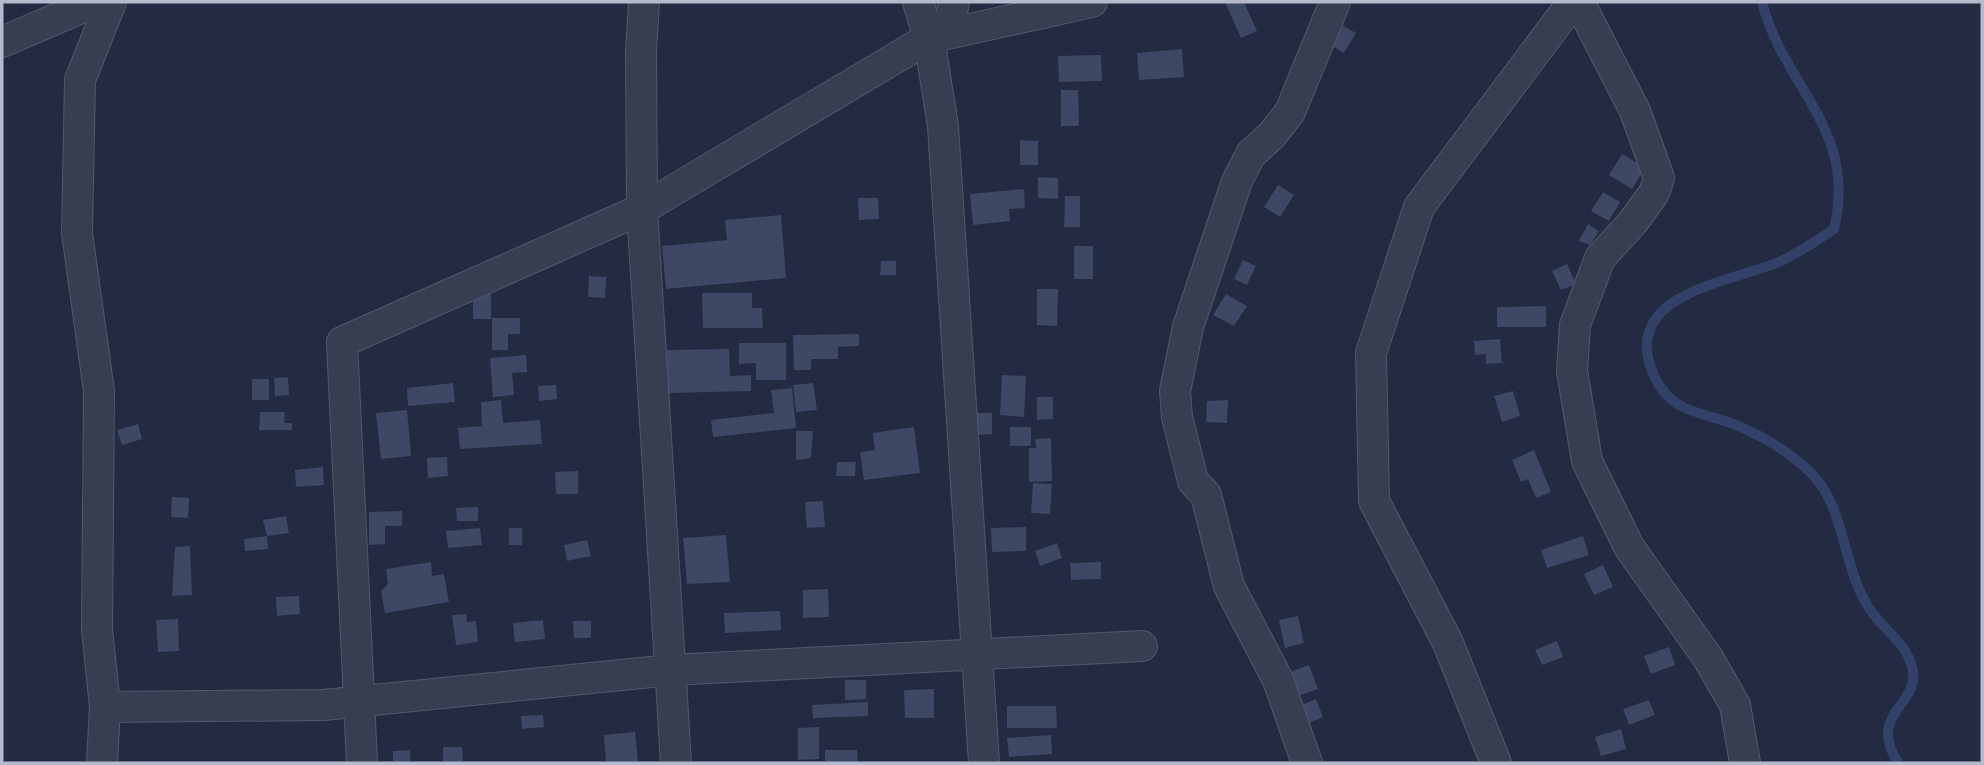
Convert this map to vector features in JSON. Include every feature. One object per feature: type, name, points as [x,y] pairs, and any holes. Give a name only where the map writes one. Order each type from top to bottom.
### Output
[{"type":"street","points":[[2,42],[95,2]]},
{"type":"street","points":[[102,763],[105,706],[97,629],[99,391],[77,233],[80,80],[111,2]]},
{"type":"street","points":[[644,2],[641,51],[642,209],[676,763]]},
{"type":"street","points":[[918,2],[929,38],[943,126],[984,763]]},
{"type":"street","points":[[362,763],[342,342],[642,209],[949,27],[954,2]]},
{"type":"street","points":[[929,38],[1092,2]]},
{"type":"street","points":[[1307,763],[1278,680],[1229,586],[1206,495],[1193,481],[1177,417],[1175,391],[1188,327],[1237,181],[1251,154],[1271,136],[1290,112],[1335,2]]},
{"type":"street","points":[[1493,762],[1448,643],[1374,501],[1371,353],[1419,208],[1573,2]]},
{"type":"street","points":[[1579,2],[1635,111],[1659,178],[1654,193],[1633,222],[1600,258],[1575,325],[1572,371],[1587,461],[1629,547],[1708,658],[1735,705],[1745,763]]},
{"type":"street","points":[[105,706],[324,705],[671,670],[1142,646]]},
{"type":"building","points":[[1225,2],[1244,2],[1257,31],[1241,38]]},
{"type":"building","points":[[1342,25],[1356,33],[1344,53],[1330,45]]},
{"type":"building","points":[[1182,49],[1184,77],[1139,80],[1137,53]]},
{"type":"building","points":[[1101,55],[1102,81],[1059,82],[1058,56]]},
{"type":"building","points":[[1061,90],[1078,90],[1079,126],[1061,126]]},
{"type":"building","points":[[1020,140],[1038,141],[1038,165],[1020,165]]},
{"type":"building","points":[[1622,154],[1645,168],[1632,189],[1609,175]]},
{"type":"building","points":[[1038,177],[1058,178],[1058,199],[1038,198]]},
{"type":"building","points":[[1278,185],[1294,195],[1280,217],[1264,207]]},
{"type":"building","points":[[1024,189],[1025,208],[1009,209],[1010,221],[973,225],[970,194]]},
{"type":"building","points":[[1603,192],[1620,202],[1609,221],[1591,211]]},
{"type":"building","points":[[1065,196],[1080,196],[1080,227],[1064,227]]},
{"type":"building","points":[[858,198],[878,198],[879,219],[859,220]]},
{"type":"building","points":[[781,215],[786,278],[666,289],[662,246],[727,240],[725,220]]},
{"type":"building","points":[[1588,224],[1599,231],[1590,245],[1579,241]]},
{"type":"building","points":[[1074,246],[1093,246],[1093,279],[1074,279]]},
{"type":"building","points":[[1243,260],[1256,266],[1247,285],[1234,279]]},
{"type":"building","points":[[881,261],[896,261],[896,275],[880,275]]},
{"type":"building","points":[[1567,264],[1576,284],[1561,290],[1552,271]]},
{"type":"building","points":[[589,276],[606,277],[605,298],[588,297]]},
{"type":"building","points":[[491,281],[491,319],[473,319],[473,288]]},
{"type":"building","points":[[1037,289],[1058,289],[1057,326],[1037,325]]},
{"type":"building","points":[[702,293],[752,293],[752,308],[762,308],[763,328],[703,328]]},
{"type":"building","points":[[1226,294],[1247,306],[1234,326],[1213,315]]},
{"type":"building","points":[[1546,306],[1546,327],[1497,327],[1497,307]]},
{"type":"building","points":[[492,318],[520,318],[520,334],[508,334],[508,350],[492,350]]},
{"type":"building","points":[[859,334],[859,346],[838,347],[838,359],[811,359],[811,370],[794,370],[793,335]]},
{"type":"building","points":[[1500,339],[1502,363],[1486,364],[1486,354],[1475,355],[1474,341]]},
{"type":"building","points":[[739,343],[786,343],[786,380],[756,380],[756,363],[739,364]]},
{"type":"building","points":[[729,349],[730,376],[751,375],[751,391],[667,393],[667,350]]},
{"type":"building","points":[[526,355],[527,372],[512,373],[514,395],[493,397],[490,358]]},
{"type":"building","points":[[1002,375],[1026,376],[1024,417],[1000,415]]},
{"type":"building","points":[[288,377],[289,395],[275,396],[274,378]]},
{"type":"building","points":[[252,379],[269,379],[269,400],[252,400]]},
{"type":"building","points":[[453,383],[455,402],[408,406],[407,388]]},
{"type":"building","points":[[813,383],[817,410],[796,412],[793,385]]},
{"type":"building","points":[[556,385],[557,399],[539,401],[538,386]]},
{"type":"building","points":[[792,388],[796,428],[713,437],[711,420],[774,413],[771,390]]},
{"type":"building","points":[[1513,391],[1520,416],[1502,422],[1494,396]]},
{"type":"building","points":[[1037,397],[1053,397],[1053,419],[1037,420]]},
{"type":"building","points":[[501,400],[503,423],[540,420],[542,444],[460,449],[458,428],[482,426],[481,402]]},
{"type":"building","points":[[1228,400],[1227,423],[1206,422],[1207,401]]},
{"type":"building","points":[[407,410],[411,456],[381,459],[376,413]]},
{"type":"building","points":[[260,412],[285,412],[284,423],[292,423],[292,430],[259,430]]},
{"type":"building","points":[[975,413],[992,413],[992,434],[975,435]]},
{"type":"building","points":[[138,424],[142,439],[122,445],[117,430]]},
{"type":"building","points":[[914,427],[920,473],[864,480],[860,452],[875,450],[873,433]]},
{"type":"building","points":[[1010,427],[1031,427],[1031,446],[1010,446]]},
{"type":"building","points":[[796,431],[813,431],[811,458],[796,460]]},
{"type":"building","points":[[1051,438],[1052,481],[1029,482],[1029,448],[1036,448],[1035,439]]},
{"type":"building","points":[[1534,450],[1551,492],[1536,498],[1528,479],[1521,482],[1512,460]]},
{"type":"building","points":[[447,457],[448,476],[428,478],[427,458]]},
{"type":"building","points":[[837,462],[856,462],[855,476],[836,476]]},
{"type":"building","points":[[323,467],[324,485],[296,487],[295,470]]},
{"type":"building","points":[[578,471],[578,494],[556,494],[555,472]]},
{"type":"building","points":[[1033,483],[1052,484],[1050,514],[1031,513]]},
{"type":"building","points":[[172,497],[189,498],[188,518],[171,517]]},
{"type":"building","points":[[823,501],[825,527],[807,528],[805,502]]},
{"type":"building","points":[[478,507],[478,521],[457,521],[456,508]]},
{"type":"building","points":[[402,511],[402,526],[385,526],[385,544],[369,545],[369,512]]},
{"type":"building","points":[[286,516],[289,533],[267,536],[263,520]]},
{"type":"building","points":[[1026,527],[1026,551],[992,552],[991,528]]},
{"type":"building","points":[[480,528],[482,545],[448,548],[446,531]]},
{"type":"building","points":[[509,528],[522,528],[522,545],[509,545]]},
{"type":"building","points":[[726,535],[730,582],[687,584],[683,538]]},
{"type":"building","points":[[267,536],[268,549],[245,551],[244,539]]},
{"type":"building","points":[[1583,536],[1589,555],[1547,568],[1541,550]]},
{"type":"building","points":[[587,540],[591,556],[567,561],[564,545]]},
{"type":"building","points":[[1057,543],[1062,558],[1040,566],[1035,551]]},
{"type":"building","points":[[190,546],[192,595],[172,596],[175,547]]},
{"type":"building","points":[[431,562],[432,576],[444,574],[449,602],[385,613],[381,591],[388,584],[386,569]]},
{"type":"building","points":[[1101,562],[1101,579],[1071,580],[1070,563]]},
{"type":"building","points":[[1603,565],[1613,587],[1594,595],[1584,574]]},
{"type":"building","points":[[828,589],[829,617],[803,618],[803,590]]},
{"type":"building","points":[[299,596],[300,614],[277,616],[276,597]]},
{"type":"building","points":[[780,611],[781,630],[725,633],[724,613]]},
{"type":"building","points":[[466,614],[467,622],[476,621],[478,642],[456,645],[452,615]]},
{"type":"building","points":[[1298,616],[1304,643],[1285,648],[1279,620]]},
{"type":"building","points":[[178,619],[179,651],[158,652],[156,620]]},
{"type":"building","points":[[543,620],[545,639],[515,642],[513,623]]},
{"type":"building","points":[[573,621],[591,621],[591,638],[574,638]]},
{"type":"building","points":[[1557,641],[1563,657],[1542,665],[1535,650]]},
{"type":"building","points":[[1669,647],[1675,665],[1651,674],[1644,656]]},
{"type":"building","points":[[1309,665],[1318,689],[1298,696],[1290,672]]},
{"type":"building","points":[[845,680],[866,680],[866,699],[845,700]]},
{"type":"building","points":[[934,689],[934,718],[905,718],[904,690]]},
{"type":"building","points":[[1316,699],[1323,717],[1307,724],[1300,706]]},
{"type":"building","points":[[1649,700],[1655,715],[1629,725],[1623,709]]},
{"type":"building","points":[[868,702],[868,716],[813,718],[812,705]]},
{"type":"building","points":[[1007,706],[1056,706],[1057,728],[1007,728]]},
{"type":"building","points":[[543,715],[544,727],[522,729],[521,716]]},
{"type":"building","points":[[819,727],[819,759],[798,760],[798,728]]},
{"type":"building","points":[[1621,729],[1626,749],[1601,756],[1595,737]]},
{"type":"building","points":[[635,732],[638,763],[606,763],[604,735]]},
{"type":"building","points":[[1051,735],[1052,754],[1009,757],[1007,738]]},
{"type":"building","points":[[443,747],[462,747],[463,763],[443,763]]},
{"type":"building","points":[[410,750],[410,763],[393,763],[393,751]]},
{"type":"building","points":[[825,750],[857,750],[858,763],[825,763]]},
{"type":"waterway","points":[[1762,2],[1772,32],[1828,136],[1836,163],[1839,194],[1834,229],[1779,262],[1710,285],[1676,301],[1662,311],[1653,323],[1647,344],[1648,355],[1655,377],[1676,403],[1736,425],[1771,442],[1802,465],[1822,487],[1838,520],[1860,592],[1874,616],[1905,650],[1912,667],[1910,691],[1891,720],[1888,732],[1890,746],[1898,763]]}]
